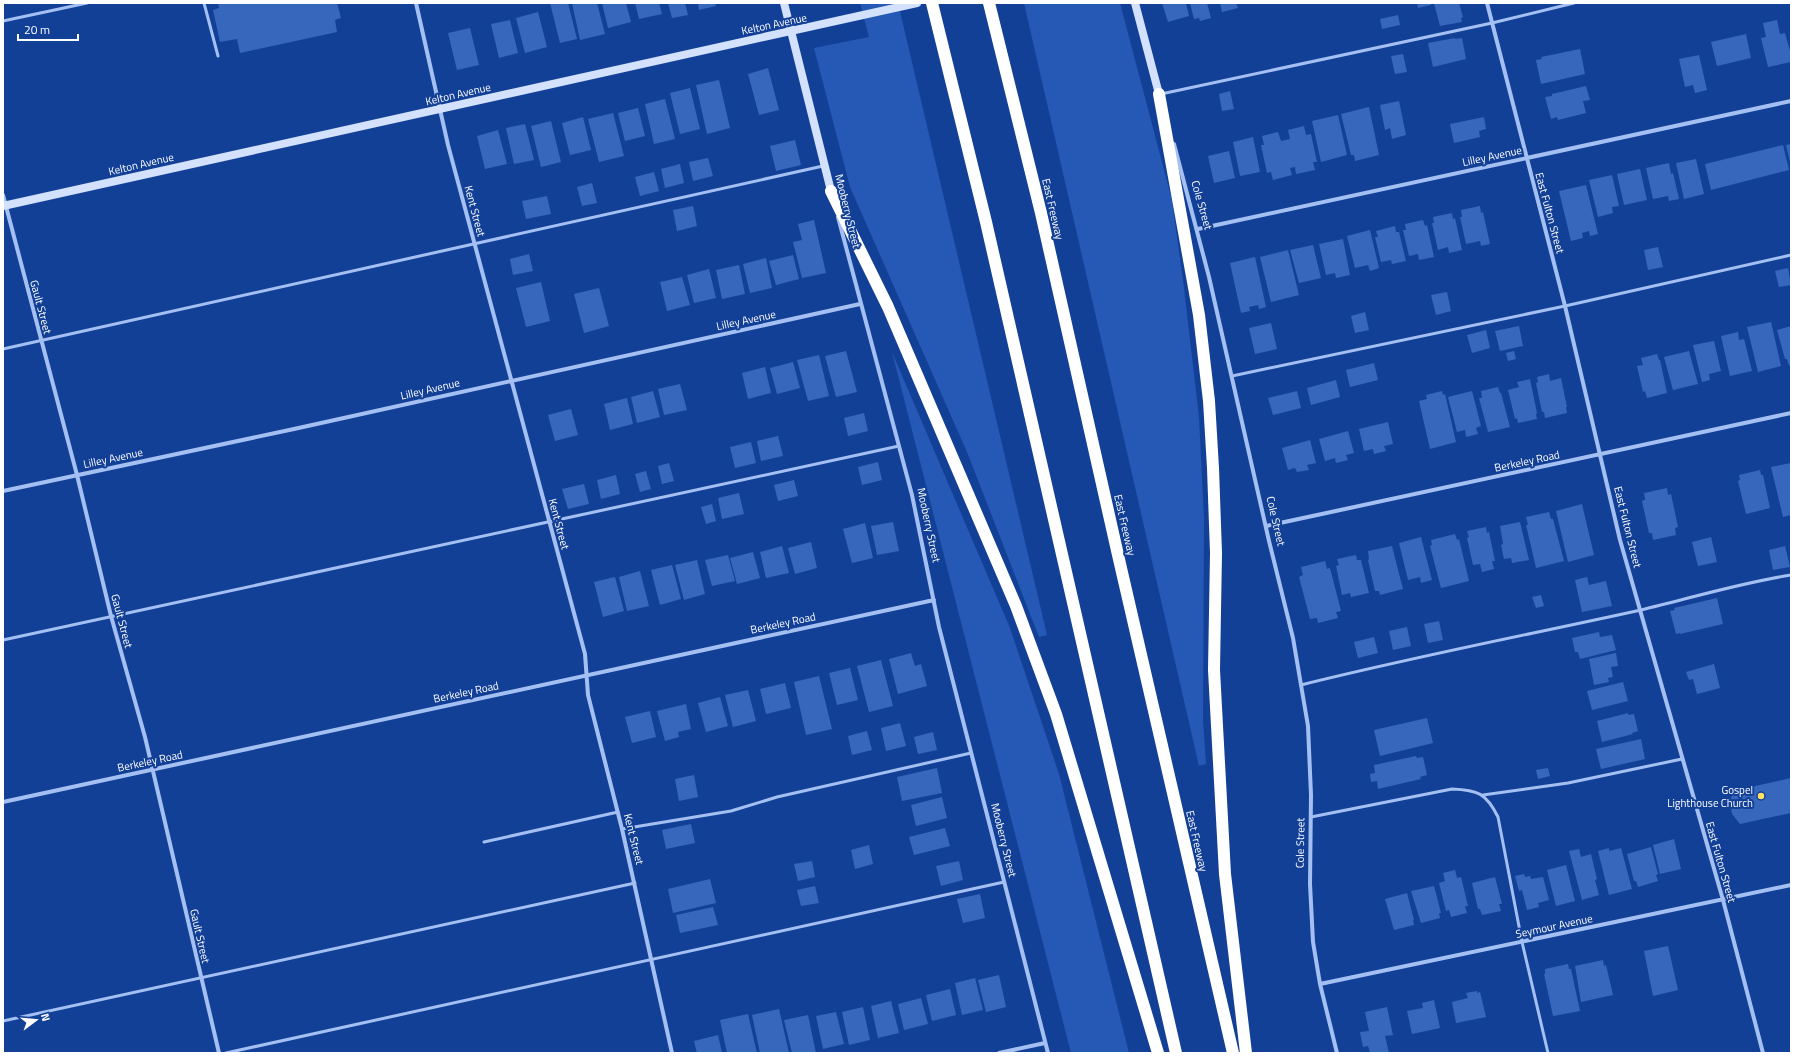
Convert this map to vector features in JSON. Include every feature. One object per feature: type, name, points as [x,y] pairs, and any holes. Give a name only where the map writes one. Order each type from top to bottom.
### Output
[{"type":"highway","points":[[932,3],[986,222],[1176,1053]]},
{"type":"highway","name":"East Freeway","points":[[989,3],[1041,213],[1233,1053]]},
{"type":"highway","points":[[1160,94],[1199,315],[1209,401],[1216,545],[1214,670],[1225,874],[1246,1053]]},
{"type":"highway","points":[[831,191],[891,314],[1016,606],[1056,714],[1158,1053]]},
{"type":"main road","name":"Mooberry Street","points":[[784,3],[831,191]]},
{"type":"main road","name":"Kelton Avenue","points":[[4,206],[917,3]]},
{"type":"main road","name":"Cole Street","points":[[1135,3],[1160,94]]},
{"type":"street","name":"Kent Street","points":[[416,3],[439,109],[585,654],[588,695],[635,883],[672,1053]]},
{"type":"street","name":"East Fulton Street","points":[[1487,3],[1565,306],[1620,540],[1723,900],[1762,1053]]},
{"type":"street","name":"Cole Street","points":[[1160,94],[1198,229],[1293,638],[1308,726],[1311,817],[1310,884],[1313,942],[1320,984],[1337,1053]]},
{"type":"street","name":"Lilley Avenue","points":[[1198,229],[1791,101]]},
{"type":"street","name":"Mooberry Street","points":[[831,191],[912,496],[939,628],[1048,1053]]},
{"type":"street","name":"Gault Street","points":[[3,195],[4,206],[77,475],[111,616],[146,737],[218,1053]]},
{"type":"street","name":"Lilley Avenue","points":[[3,491],[860,304]]},
{"type":"street","name":"Berkeley Road","points":[[1266,526],[1791,414]]},
{"type":"street","name":"Berkeley Road","points":[[3,802],[934,600]]},
{"type":"street","name":"Seymour Avenue","points":[[1320,984],[1791,885]]},
{"type":"street","points":[[999,1053],[1045,1043]]},
{"type":"lane","points":[[3,21],[87,3]]},
{"type":"lane","points":[[204,3],[218,56]]},
{"type":"lane","points":[[1160,94],[1492,23],[1574,3]]},
{"type":"lane","points":[[3,349],[825,166]]},
{"type":"lane","points":[[1232,376],[1565,306],[1791,255]]},
{"type":"lane","points":[[3,640],[899,446]]},
{"type":"lane","points":[[1301,685],[1791,575]]},
{"type":"lane","points":[[622,828],[731,811],[777,797],[971,753]]},
{"type":"lane","points":[[1483,795],[1568,783],[1682,759]]},
{"type":"lane","points":[[1311,817],[1452,789],[1471,790],[1483,795],[1492,806],[1498,817],[1522,942],[1548,1053]]},
{"type":"lane","points":[[484,842],[618,812]]},
{"type":"lane","points":[[226,1053],[1004,882]]},
{"type":"lane","points":[[3,1021],[635,883]]},
{"type":"shaded area","points":[[860,3],[898,3],[1047,635],[1039,637],[967,452],[850,187],[814,48],[869,37]]},
{"type":"shaded area","points":[[1024,3],[1120,3],[1172,200],[1199,417],[1204,519],[1203,720],[1206,764],[1199,766]]},
{"type":"shaded area","points":[[892,352],[1010,628],[1059,774],[1129,1053],[1071,1053]]},
{"type":"building","points":[[218,3],[337,3],[341,18],[335,20],[337,32],[240,53],[237,39],[220,42],[213,10],[219,8]]},
{"type":"building","points":[[550,3],[568,3],[577,39],[560,43]]},
{"type":"building","points":[[572,3],[597,3],[605,34],[580,40]]},
{"type":"building","points":[[602,3],[626,3],[631,22],[608,28]]},
{"type":"building","points":[[635,3],[659,3],[662,14],[639,19]]},
{"type":"building","points":[[668,3],[685,3],[688,15],[672,18]]},
{"type":"building","points":[[698,3],[715,3],[716,6],[699,10]]},
{"type":"building","points":[[1162,3],[1186,3],[1189,16],[1168,22]]},
{"type":"building","points":[[1190,3],[1207,3],[1211,18],[1200,21],[1199,18],[1194,19]]},
{"type":"building","points":[[1220,3],[1236,3],[1238,8],[1222,12]]},
{"type":"building","points":[[1417,3],[1431,3],[1431,5],[1418,8]]},
{"type":"building","points":[[1434,3],[1459,3],[1463,17],[1461,18],[1462,22],[1440,26]]},
{"type":"building","points":[[538,12],[547,47],[525,53],[516,18]]},
{"type":"building","points":[[1398,15],[1400,25],[1382,29],[1380,19]]},
{"type":"building","points":[[510,20],[518,53],[499,58],[491,24]]},
{"type":"building","points":[[1777,20],[1780,34],[1785,33],[1791,54],[1791,62],[1768,67],[1761,38],[1766,37],[1763,23]]},
{"type":"building","points":[[470,28],[479,65],[457,70],[448,33]]},
{"type":"building","points":[[1746,34],[1751,58],[1717,66],[1711,42]]},
{"type":"building","points":[[1462,38],[1466,59],[1433,67],[1428,43]]},
{"type":"building","points":[[1580,49],[1585,74],[1541,84],[1536,60],[1542,59],[1541,57]]},
{"type":"building","points":[[1403,54],[1407,72],[1395,74],[1391,56]]},
{"type":"building","points":[[1699,55],[1707,90],[1695,93],[1693,85],[1685,87],[1679,59]]},
{"type":"building","points":[[768,68],[779,110],[759,115],[748,74]]},
{"type":"building","points":[[719,80],[730,128],[707,134],[696,85]]},
{"type":"building","points":[[1586,86],[1590,100],[1583,101],[1586,113],[1558,120],[1557,117],[1551,119],[1545,97]]},
{"type":"building","points":[[690,88],[700,129],[680,134],[670,93]]},
{"type":"building","points":[[1230,91],[1234,109],[1222,111],[1219,94]]},
{"type":"building","points":[[665,99],[675,139],[654,144],[645,104]]},
{"type":"building","points":[[1399,101],[1406,135],[1392,139],[1390,128],[1385,130],[1380,105]]},
{"type":"building","points":[[1369,107],[1379,155],[1355,161],[1354,155],[1351,155],[1341,114]]},
{"type":"building","points":[[638,108],[645,136],[625,141],[618,113]]},
{"type":"building","points":[[613,113],[624,156],[599,162],[588,119]]},
{"type":"building","points":[[1338,115],[1347,155],[1321,162],[1312,121]]},
{"type":"building","points":[[583,117],[591,150],[570,155],[562,123]]},
{"type":"building","points":[[1484,117],[1486,129],[1479,131],[1480,137],[1454,143],[1450,124]]},
{"type":"building","points":[[551,121],[561,162],[541,167],[531,126]]},
{"type":"building","points":[[525,124],[534,160],[514,164],[506,128]]},
{"type":"building","points":[[1304,126],[1306,135],[1311,134],[1317,162],[1313,162],[1315,170],[1296,174],[1295,167],[1290,168],[1292,175],[1273,180],[1271,172],[1267,173],[1261,145],[1264,145],[1262,136],[1278,132],[1281,141],[1290,139],[1288,130]]},
{"type":"building","points":[[498,130],[507,164],[485,169],[477,136]]},
{"type":"building","points":[[1253,137],[1260,172],[1240,176],[1233,142]]},
{"type":"building","points":[[795,140],[801,165],[776,171],[770,146]]},
{"type":"building","points":[[1791,144],[1791,162],[1790,162],[1786,145]]},
{"type":"building","points":[[1783,145],[1789,170],[1711,190],[1705,164]]},
{"type":"building","points":[[1229,151],[1235,178],[1214,183],[1208,156]]},
{"type":"building","points":[[708,158],[713,176],[693,181],[689,162]]},
{"type":"building","points":[[1696,159],[1704,194],[1684,199],[1676,163]]},
{"type":"building","points":[[1669,163],[1679,199],[1669,201],[1668,196],[1653,199],[1646,168]]},
{"type":"building","points":[[680,164],[684,183],[665,188],[661,169]]},
{"type":"building","points":[[1640,169],[1647,200],[1624,205],[1617,174]]},
{"type":"building","points":[[654,172],[659,191],[640,196],[635,177]]},
{"type":"building","points":[[1612,175],[1619,206],[1612,207],[1613,213],[1598,217],[1589,180]]},
{"type":"building","points":[[592,183],[597,203],[582,206],[577,187]]},
{"type":"building","points":[[1586,185],[1598,234],[1590,236],[1589,231],[1582,233],[1583,238],[1571,241],[1559,191]]},
{"type":"building","points":[[547,196],[551,214],[526,219],[522,201]]},
{"type":"building","points":[[693,206],[697,226],[677,231],[673,210]]},
{"type":"building","points":[[1480,206],[1481,213],[1483,212],[1490,244],[1481,246],[1480,241],[1466,244],[1460,217],[1462,217],[1461,210]]},
{"type":"building","points":[[1452,213],[1453,219],[1455,218],[1462,250],[1449,253],[1448,247],[1438,250],[1432,223],[1434,223],[1433,217]]},
{"type":"building","points":[[814,220],[826,273],[802,278],[793,242],[802,240],[798,224]]},
{"type":"building","points":[[1423,220],[1425,226],[1427,225],[1434,257],[1419,260],[1418,254],[1409,256],[1403,230],[1406,230],[1405,224]]},
{"type":"building","points":[[1395,226],[1396,232],[1399,232],[1406,261],[1392,264],[1391,260],[1381,262],[1375,237],[1378,237],[1376,231]]},
{"type":"building","points":[[1370,230],[1379,268],[1370,271],[1368,265],[1355,268],[1347,236]]},
{"type":"building","points":[[1343,239],[1350,275],[1336,278],[1335,273],[1326,275],[1319,244]]},
{"type":"building","points":[[1313,245],[1321,278],[1299,283],[1290,250]]},
{"type":"building","points":[[1658,247],[1663,267],[1648,270],[1644,250]]},
{"type":"building","points":[[1288,250],[1299,295],[1271,302],[1260,257]]},
{"type":"building","points":[[529,254],[533,271],[513,275],[510,259]]},
{"type":"building","points":[[793,255],[799,279],[776,285],[769,261]]},
{"type":"building","points":[[1255,257],[1266,307],[1259,309],[1258,305],[1249,307],[1250,311],[1241,313],[1230,263]]},
{"type":"building","points":[[766,258],[772,288],[750,293],[743,264]]},
{"type":"building","points":[[739,265],[745,294],[722,299],[716,270]]},
{"type":"building","points":[[1788,268],[1791,285],[1779,287],[1775,271]]},
{"type":"building","points":[[709,269],[716,298],[694,303],[687,275]]},
{"type":"building","points":[[682,277],[690,305],[667,311],[660,282]]},
{"type":"building","points":[[541,282],[550,321],[526,327],[516,288]]},
{"type":"building","points":[[599,288],[609,326],[584,333],[574,294]]},
{"type":"building","points":[[1447,292],[1451,311],[1436,315],[1431,295]]},
{"type":"building","points":[[1365,312],[1369,330],[1355,333],[1351,316]]},
{"type":"building","points":[[1771,322],[1781,366],[1758,372],[1747,327]]},
{"type":"building","points":[[1271,323],[1277,349],[1255,354],[1249,328]]},
{"type":"building","points":[[1519,326],[1523,346],[1500,351],[1495,331]]},
{"type":"building","points":[[1791,326],[1791,365],[1789,366],[1787,359],[1785,359],[1777,330]]},
{"type":"building","points":[[1486,330],[1490,348],[1472,353],[1467,335]]},
{"type":"building","points":[[1738,332],[1739,340],[1744,339],[1752,371],[1730,376],[1721,336]]},
{"type":"building","points":[[1714,341],[1721,371],[1709,374],[1710,380],[1702,382],[1693,345]]},
{"type":"building","points":[[846,351],[857,392],[836,397],[825,356]]},
{"type":"building","points":[[1514,351],[1516,359],[1508,361],[1506,353]]},
{"type":"building","points":[[1689,351],[1698,384],[1673,390],[1664,357]]},
{"type":"building","points":[[1657,354],[1660,360],[1667,393],[1647,398],[1645,391],[1643,392],[1637,366],[1643,365],[1641,358]]},
{"type":"building","points":[[819,355],[829,396],[808,401],[797,360]]},
{"type":"building","points":[[793,362],[800,388],[777,394],[770,368]]},
{"type":"building","points":[[1374,363],[1378,380],[1350,387],[1346,370]]},
{"type":"building","points":[[765,367],[771,393],[748,399],[742,373]]},
{"type":"building","points":[[1549,374],[1550,381],[1561,378],[1567,413],[1545,418],[1544,412],[1542,412],[1536,383],[1538,382],[1537,377]]},
{"type":"building","points":[[1530,379],[1537,419],[1518,423],[1517,418],[1515,419],[1508,390],[1519,387],[1517,382]]},
{"type":"building","points":[[1336,380],[1340,397],[1311,405],[1307,388]]},
{"type":"building","points":[[680,384],[687,410],[664,415],[658,389]]},
{"type":"building","points":[[1498,387],[1510,427],[1488,432],[1479,398],[1482,398],[1481,391]]},
{"type":"building","points":[[653,391],[660,417],[637,423],[631,397]]},
{"type":"building","points":[[1297,391],[1301,408],[1273,415],[1268,398]]},
{"type":"building","points":[[1442,391],[1443,395],[1445,394],[1456,442],[1430,449],[1419,401],[1427,399],[1426,395]]},
{"type":"building","points":[[1472,391],[1481,426],[1476,428],[1478,434],[1466,437],[1465,430],[1457,432],[1448,397]]},
{"type":"building","points":[[627,398],[633,424],[610,430],[604,404]]},
{"type":"building","points":[[571,409],[578,435],[555,441],[548,415]]},
{"type":"building","points":[[864,413],[868,431],[848,436],[844,418]]},
{"type":"building","points":[[1388,422],[1393,444],[1384,446],[1386,451],[1374,454],[1373,449],[1364,451],[1359,429]]},
{"type":"building","points":[[1348,431],[1354,453],[1346,455],[1348,460],[1336,463],[1335,458],[1325,461],[1319,439]]},
{"type":"building","points":[[778,436],[783,456],[761,461],[757,441]]},
{"type":"building","points":[[1310,440],[1316,463],[1307,465],[1309,470],[1297,472],[1295,468],[1288,470],[1282,448]]},
{"type":"building","points":[[751,442],[756,463],[735,468],[730,447]]},
{"type":"building","points":[[878,462],[882,480],[862,485],[858,467]]},
{"type":"building","points":[[669,463],[674,481],[662,484],[658,466]]},
{"type":"building","points":[[1791,463],[1791,515],[1783,517],[1771,467]]},
{"type":"building","points":[[1760,470],[1761,475],[1763,475],[1770,508],[1746,514],[1738,481],[1740,480],[1739,475]]},
{"type":"building","points":[[646,471],[651,489],[640,492],[635,474]]},
{"type":"building","points":[[616,475],[620,494],[601,499],[597,480]]},
{"type":"building","points":[[794,480],[798,496],[778,501],[774,485]]},
{"type":"building","points":[[584,484],[589,504],[568,509],[562,489]]},
{"type":"building","points":[[1667,488],[1668,495],[1671,494],[1678,527],[1675,528],[1676,535],[1653,540],[1652,533],[1649,533],[1642,501],[1645,500],[1644,493]]},
{"type":"building","points":[[739,493],[744,514],[722,519],[718,498]]},
{"type":"building","points":[[712,504],[716,521],[706,524],[701,507]]},
{"type":"building","points":[[1582,504],[1594,555],[1568,562],[1556,511]]},
{"type":"building","points":[[1549,512],[1551,519],[1553,519],[1564,561],[1536,568],[1526,525],[1528,525],[1526,517]]},
{"type":"building","points":[[893,522],[899,551],[877,555],[871,526]]},
{"type":"building","points":[[1520,522],[1529,560],[1512,563],[1511,558],[1504,559],[1501,545],[1503,544],[1500,526]]},
{"type":"building","points":[[865,523],[873,558],[852,563],[843,529]]},
{"type":"building","points":[[1486,527],[1487,533],[1489,532],[1495,561],[1492,561],[1494,569],[1482,572],[1480,564],[1473,565],[1467,538],[1469,537],[1467,531]]},
{"type":"building","points":[[1455,534],[1457,540],[1459,539],[1469,581],[1441,588],[1430,546],[1432,545],[1431,540]]},
{"type":"building","points":[[1421,537],[1432,580],[1421,583],[1420,577],[1408,580],[1399,543]]},
{"type":"building","points":[[1711,537],[1717,562],[1698,566],[1692,542]]},
{"type":"building","points":[[811,542],[817,568],[795,574],[788,548]]},
{"type":"building","points":[[782,546],[789,573],[766,578],[760,552]]},
{"type":"building","points":[[1392,546],[1403,589],[1380,595],[1379,591],[1375,591],[1368,560],[1368,551]]},
{"type":"building","points":[[1785,546],[1790,567],[1773,570],[1769,550]]},
{"type":"building","points":[[753,552],[760,578],[737,584],[730,558]]},
{"type":"building","points":[[728,555],[735,581],[712,586],[705,560]]},
{"type":"building","points":[[1356,555],[1357,560],[1361,560],[1369,593],[1351,597],[1350,593],[1342,595],[1336,566],[1339,565],[1337,559]]},
{"type":"building","points":[[697,560],[705,594],[684,600],[675,565]]},
{"type":"building","points":[[1325,561],[1327,569],[1330,568],[1341,611],[1336,612],[1338,618],[1318,623],[1317,618],[1310,619],[1299,577],[1303,575],[1301,567]]},
{"type":"building","points":[[672,565],[681,599],[660,605],[651,570]]},
{"type":"building","points":[[640,571],[649,606],[627,611],[619,577]]},
{"type":"building","points":[[615,577],[624,611],[603,617],[594,582]]},
{"type":"building","points":[[1587,577],[1589,585],[1606,581],[1612,606],[1582,612],[1575,580]]},
{"type":"building","points":[[1541,595],[1544,606],[1536,608],[1532,597]]},
{"type":"building","points":[[1717,598],[1723,624],[1676,634],[1670,611],[1675,610],[1674,608]]},
{"type":"building","points":[[1439,621],[1443,640],[1428,643],[1424,624]]},
{"type":"building","points":[[1407,627],[1411,646],[1393,650],[1389,631]]},
{"type":"building","points":[[1599,632],[1600,637],[1612,635],[1616,650],[1580,659],[1578,652],[1575,652],[1572,638]]},
{"type":"building","points":[[1374,637],[1378,653],[1358,658],[1354,642]]},
{"type":"building","points":[[911,653],[915,666],[921,664],[927,686],[898,694],[889,659]]},
{"type":"building","points":[[1616,653],[1618,666],[1611,667],[1613,677],[1608,678],[1609,682],[1594,685],[1589,659]]},
{"type":"building","points":[[881,660],[893,706],[869,712],[857,666]]},
{"type":"building","points":[[1714,664],[1720,688],[1697,694],[1693,679],[1689,680],[1686,672]]},
{"type":"building","points":[[850,668],[858,700],[837,705],[829,673]]},
{"type":"building","points":[[819,676],[832,729],[806,735],[794,682]]},
{"type":"building","points":[[1623,682],[1628,701],[1592,710],[1587,691]]},
{"type":"building","points":[[785,683],[791,708],[766,714],[760,689]]},
{"type":"building","points":[[748,690],[756,721],[733,727],[725,695]]},
{"type":"building","points":[[720,697],[728,726],[706,732],[698,703]]},
{"type":"building","points":[[686,704],[691,729],[678,732],[679,737],[665,741],[657,711]]},
{"type":"building","points":[[650,711],[656,737],[632,743],[625,717]]},
{"type":"building","points":[[1628,713],[1628,715],[1634,714],[1638,731],[1632,733],[1633,734],[1602,742],[1597,721]]},
{"type":"building","points":[[1427,718],[1433,743],[1380,756],[1374,730]]},
{"type":"building","points":[[900,723],[906,746],[886,751],[881,728]]},
{"type":"building","points":[[867,731],[872,750],[852,755],[848,736]]},
{"type":"building","points":[[933,732],[937,750],[918,754],[914,737]]},
{"type":"building","points":[[1641,739],[1645,759],[1601,769],[1596,749]]},
{"type":"building","points":[[1416,756],[1417,758],[1423,757],[1427,775],[1420,777],[1421,779],[1378,789],[1377,781],[1371,782],[1370,774],[1375,773],[1374,765]]},
{"type":"building","points":[[937,768],[942,793],[902,801],[897,777]]},
{"type":"building","points":[[1548,768],[1550,776],[1538,779],[1536,770]]},
{"type":"building","points":[[694,775],[698,797],[679,801],[675,779]]},
{"type":"building","name":"Gospel Lighthouse Church","points":[[1791,778],[1791,813],[1740,824],[1732,814],[1730,802],[1733,791]]},
{"type":"building","points":[[942,797],[947,818],[916,826],[911,805]]},
{"type":"building","points":[[691,824],[695,843],[666,849],[662,830]]},
{"type":"building","points":[[945,828],[950,846],[914,855],[909,837]]},
{"type":"building","points":[[1674,839],[1681,869],[1660,874],[1653,845]]},
{"type":"building","points":[[869,845],[873,864],[855,869],[851,850]]},
{"type":"building","points":[[1651,847],[1658,874],[1656,875],[1658,881],[1638,887],[1636,881],[1634,881],[1627,854]]},
{"type":"building","points":[[1609,848],[1609,851],[1621,848],[1632,889],[1609,895],[1598,851]]},
{"type":"building","points":[[1579,849],[1581,857],[1591,854],[1599,895],[1582,900],[1569,851]]},
{"type":"building","points":[[812,861],[815,877],[798,881],[794,864]]},
{"type":"building","points":[[959,861],[963,880],[941,886],[936,866]]},
{"type":"building","points":[[1566,865],[1575,901],[1556,906],[1547,870]]},
{"type":"building","points":[[1455,870],[1457,878],[1461,877],[1468,906],[1465,906],[1467,913],[1451,917],[1449,910],[1446,911],[1439,883],[1445,881],[1443,873]]},
{"type":"building","points":[[1524,874],[1525,877],[1530,876],[1531,879],[1543,877],[1549,900],[1538,903],[1539,907],[1527,910],[1522,890],[1519,891],[1515,876]]},
{"type":"building","points":[[1495,877],[1502,904],[1499,904],[1501,911],[1482,915],[1480,909],[1478,909],[1472,883]]},
{"type":"building","points":[[710,879],[716,903],[673,913],[668,889]]},
{"type":"building","points":[[815,886],[819,903],[801,906],[797,890]]},
{"type":"building","points":[[1434,886],[1441,913],[1439,913],[1440,918],[1421,923],[1411,891]]},
{"type":"building","points":[[1407,893],[1414,925],[1394,930],[1385,899]]},
{"type":"building","points":[[980,894],[985,918],[963,923],[957,899]]},
{"type":"building","points":[[713,907],[718,925],[680,933],[676,915]]},
{"type":"building","points":[[1668,946],[1678,990],[1653,996],[1644,951]]},
{"type":"building","points":[[1603,960],[1604,966],[1606,965],[1613,995],[1581,1002],[1575,966]]},
{"type":"building","points":[[1568,964],[1569,969],[1571,969],[1580,1011],[1553,1016],[1544,974],[1545,969]]},
{"type":"building","points":[[999,975],[1006,1007],[986,1012],[978,980]]},
{"type":"building","points":[[975,978],[983,1010],[962,1015],[955,983]]},
{"type":"building","points":[[950,989],[956,1015],[932,1021],[926,995]]},
{"type":"building","points":[[1477,991],[1477,993],[1480,992],[1486,1017],[1456,1023],[1452,1002],[1468,998],[1466,993]]},
{"type":"building","points":[[921,998],[928,1024],[904,1030],[898,1004]]},
{"type":"building","points":[[1434,1000],[1440,1028],[1412,1034],[1407,1011],[1423,1008],[1422,1003]]},
{"type":"building","points":[[891,1001],[899,1033],[878,1038],[871,1006]]},
{"type":"building","points":[[863,1007],[870,1040],[849,1045],[842,1012]]},
{"type":"building","points":[[1387,1007],[1393,1035],[1385,1036],[1389,1053],[1370,1053],[1368,1046],[1363,1047],[1360,1032],[1369,1031],[1365,1012]]},
{"type":"building","points":[[779,1009],[789,1053],[760,1053],[752,1015]]},
{"type":"building","points":[[836,1012],[844,1044],[823,1049],[816,1016]]},
{"type":"building","points":[[748,1014],[757,1053],[727,1053],[720,1020]]},
{"type":"building","points":[[808,1015],[816,1053],[792,1053],[784,1020]]},
{"type":"building","points":[[718,1035],[722,1053],[697,1053],[694,1041]]},
{"type":"place","name":"Gospel Lighthouse Church","points":[[1761,796]]}]
